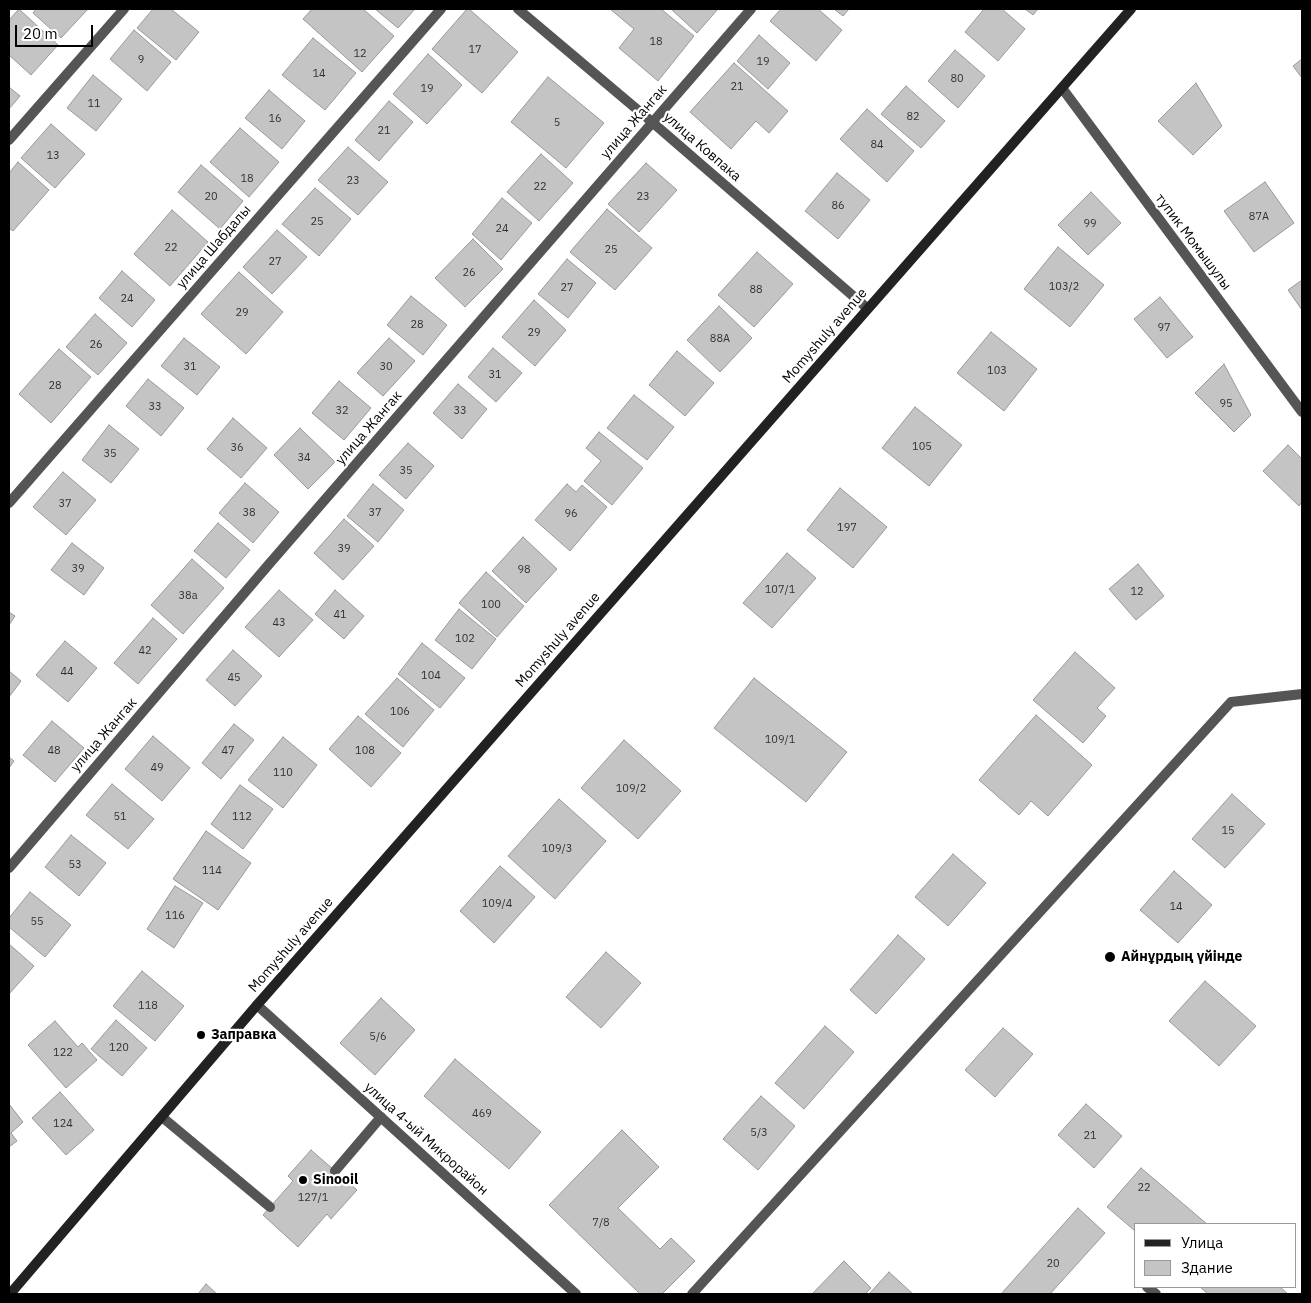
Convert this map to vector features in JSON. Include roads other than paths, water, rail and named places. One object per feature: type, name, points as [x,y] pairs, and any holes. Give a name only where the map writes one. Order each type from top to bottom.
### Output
[{"type":"main road","name":"Momyshuly avenue","points":[[10,1294],[257,1005],[1130,9]]},
{"type":"street","points":[[9,140],[124,9]]},
{"type":"street","name":"улица Шабдалы","points":[[9,503],[440,9]]},
{"type":"street","name":"улица Ковпака","points":[[518,9],[867,308]]},
{"type":"street","name":"улица Жангак","points":[[9,868],[270,563],[751,9]]},
{"type":"street","name":"тупик Момышулы","points":[[1062,88],[1302,412]]},
{"type":"street","points":[[692,1294],[1231,702],[1302,694]]},
{"type":"street","name":"улица 4-ый Микрорайон","points":[[257,1005],[576,1294]]},
{"type":"street","points":[[162,1117],[270,1206]]},
{"type":"street","points":[[335,1171],[381,1117]]},
{"type":"place","name":"Айнұрдың үйінде","points":[[1110,957]]},
{"type":"place","name":"Заправка","points":[[201,1035]]},
{"type":"place","name":"Sinooil","points":[[303,1180]]}]
